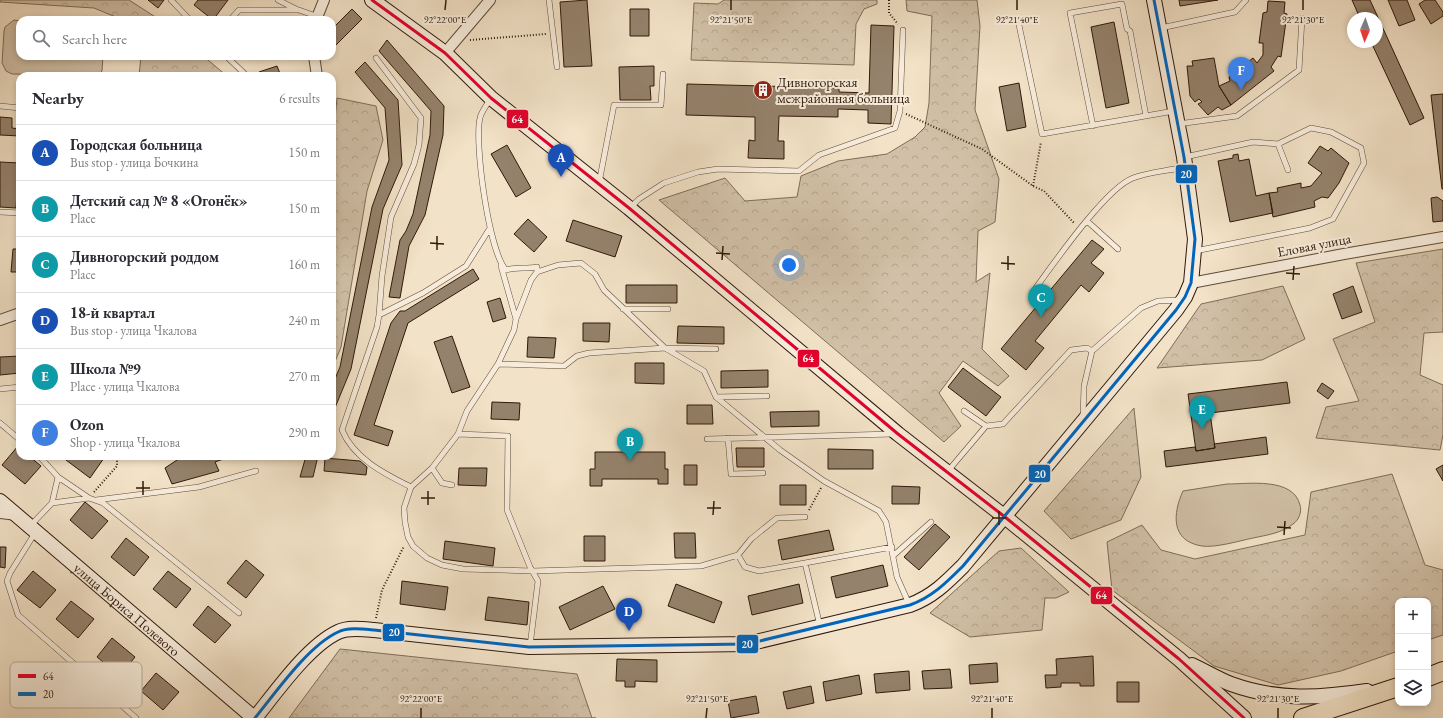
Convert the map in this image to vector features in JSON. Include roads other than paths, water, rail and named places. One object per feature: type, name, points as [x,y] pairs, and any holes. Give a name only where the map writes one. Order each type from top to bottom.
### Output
[{"type":"highway","points":[[1431,676],[1443,671]]},
{"type":"highway","points":[[1303,718],[1395,688]]},
{"type":"main road","points":[[372,0],[445,53],[491,98],[629,208],[898,434],[1005,517],[1179,659],[1244,718]]},
{"type":"main road","points":[[255,718],[302,662],[328,638],[338,632],[352,629],[374,630],[530,647],[746,644],[910,605],[924,600],[941,588],[963,566],[1005,517],[1183,300],[1191,284],[1195,251],[1185,162],[1154,0]]},
{"type":"main road","name":"улица Бориса Полевого","points":[[0,501],[255,718]]},
{"type":"main road","points":[[1179,659],[1231,684],[1284,696],[1326,696],[1395,687]]},
{"type":"street","points":[[317,16],[324,0]]},
{"type":"street","points":[[445,53],[490,0]]},
{"type":"street","points":[[315,60],[316,72]]},
{"type":"street","name":"Еловая улица","points":[[1191,284],[1344,254],[1443,237]]},
{"type":"street","points":[[0,320],[16,317]]},
{"type":"street","points":[[0,514],[17,515]]},
{"type":"lane","points":[[171,0],[186,16]]},
{"type":"lane","points":[[278,0],[312,16]]},
{"type":"lane","points":[[549,0],[557,67]]},
{"type":"lane","points":[[1160,28],[1235,12],[1246,0]]},
{"type":"lane","points":[[1093,126],[1070,13],[1107,6],[1122,4],[1127,29],[1130,31],[1146,116]]},
{"type":"lane","points":[[234,16],[239,10],[298,10]]},
{"type":"lane","points":[[1019,25],[1042,134],[1146,116],[1237,116],[1299,70],[1302,18]]},
{"type":"lane","points":[[629,208],[639,198],[664,183],[698,172],[718,169],[799,171],[819,155],[895,128],[900,111],[903,30]]},
{"type":"lane","points":[[376,58],[421,118],[419,145],[414,164],[391,217],[382,276],[377,327],[342,430],[346,440],[371,465],[411,488]]},
{"type":"lane","points":[[230,60],[243,72]]},
{"type":"lane","points":[[599,185],[614,105],[661,105],[662,74]]},
{"type":"lane","points":[[491,98],[480,118],[478,148],[490,228],[516,319]]},
{"type":"lane","points":[[0,106],[16,108]]},
{"type":"lane","points":[[1035,289],[1087,221],[1113,191],[1133,178],[1253,142],[1278,144],[1311,128],[1331,132],[1361,148],[1364,163],[1333,218],[1310,228],[1195,251]]},
{"type":"lane","points":[[1278,144],[1288,170]]},
{"type":"lane","points":[[0,212],[16,213]]},
{"type":"lane","points":[[1087,221],[1118,249]]},
{"type":"lane","points":[[379,315],[423,293],[466,266],[490,228]]},
{"type":"lane","points":[[805,517],[777,518],[751,539],[738,555],[701,566],[532,571],[463,568],[442,565],[427,558],[413,546],[408,537],[404,508],[411,488],[432,468],[458,434],[467,411],[498,364],[514,330],[516,319],[531,280],[537,272],[558,265],[580,263],[594,274],[604,290],[623,310],[665,348],[704,371],[716,396],[766,436],[780,450],[824,481],[879,511],[886,522],[894,555],[897,576],[910,605]]},
{"type":"lane","points":[[501,265],[506,270],[516,267],[526,269],[537,267],[537,272]]},
{"type":"lane","points":[[1083,422],[1084,386],[1092,351],[1134,313],[1149,303],[1167,300],[1183,300]]},
{"type":"lane","points":[[623,310],[668,309]]},
{"type":"lane","points":[[498,364],[564,366],[577,356],[589,353],[665,348],[716,349]]},
{"type":"lane","points":[[964,411],[986,426],[1003,424],[1071,350],[1088,348],[1092,351]]},
{"type":"lane","points":[[0,389],[16,387]]},
{"type":"lane","points":[[716,396],[767,396]]},
{"type":"lane","points":[[0,423],[16,437]]},
{"type":"lane","points":[[948,472],[986,426]]},
{"type":"lane","points":[[458,434],[508,436],[507,510],[532,571],[538,581],[530,647]]},
{"type":"lane","points":[[707,439],[766,436],[898,434]]},
{"type":"lane","points":[[728,438],[731,474],[763,473]]},
{"type":"lane","points":[[43,460],[58,477],[89,498],[103,503],[239,613]]},
{"type":"lane","points":[[432,468],[442,483],[452,485]]},
{"type":"lane","points":[[95,500],[200,487],[256,471]]},
{"type":"lane","points":[[58,477],[52,503],[33,528],[7,581],[18,615],[72,662]]},
{"type":"lane","points":[[52,503],[89,498]]},
{"type":"lane","points":[[894,555],[931,522]]},
{"type":"lane","points":[[738,555],[745,567],[759,571],[892,547]]},
{"type":"lane","points":[[805,563],[820,627]]},
{"type":"lane","points":[[125,708],[136,718]]},
{"type":"place","name":"Дивногорская межрайонная больница","points":[[763,90]]},
{"type":"place","name":"Ozon","points":[[1241,90]]},
{"type":"place","name":"Городская больница","points":[[561,177]]},
{"type":"place","name":"Дивногорский роддом","points":[[1041,317]]},
{"type":"place","name":"Школа №9","points":[[1202,429]]},
{"type":"place","name":"Детский сад № 8 «Огонёк»","points":[[630,461]]},
{"type":"place","name":"18-й квартал","points":[[629,631]]}]
